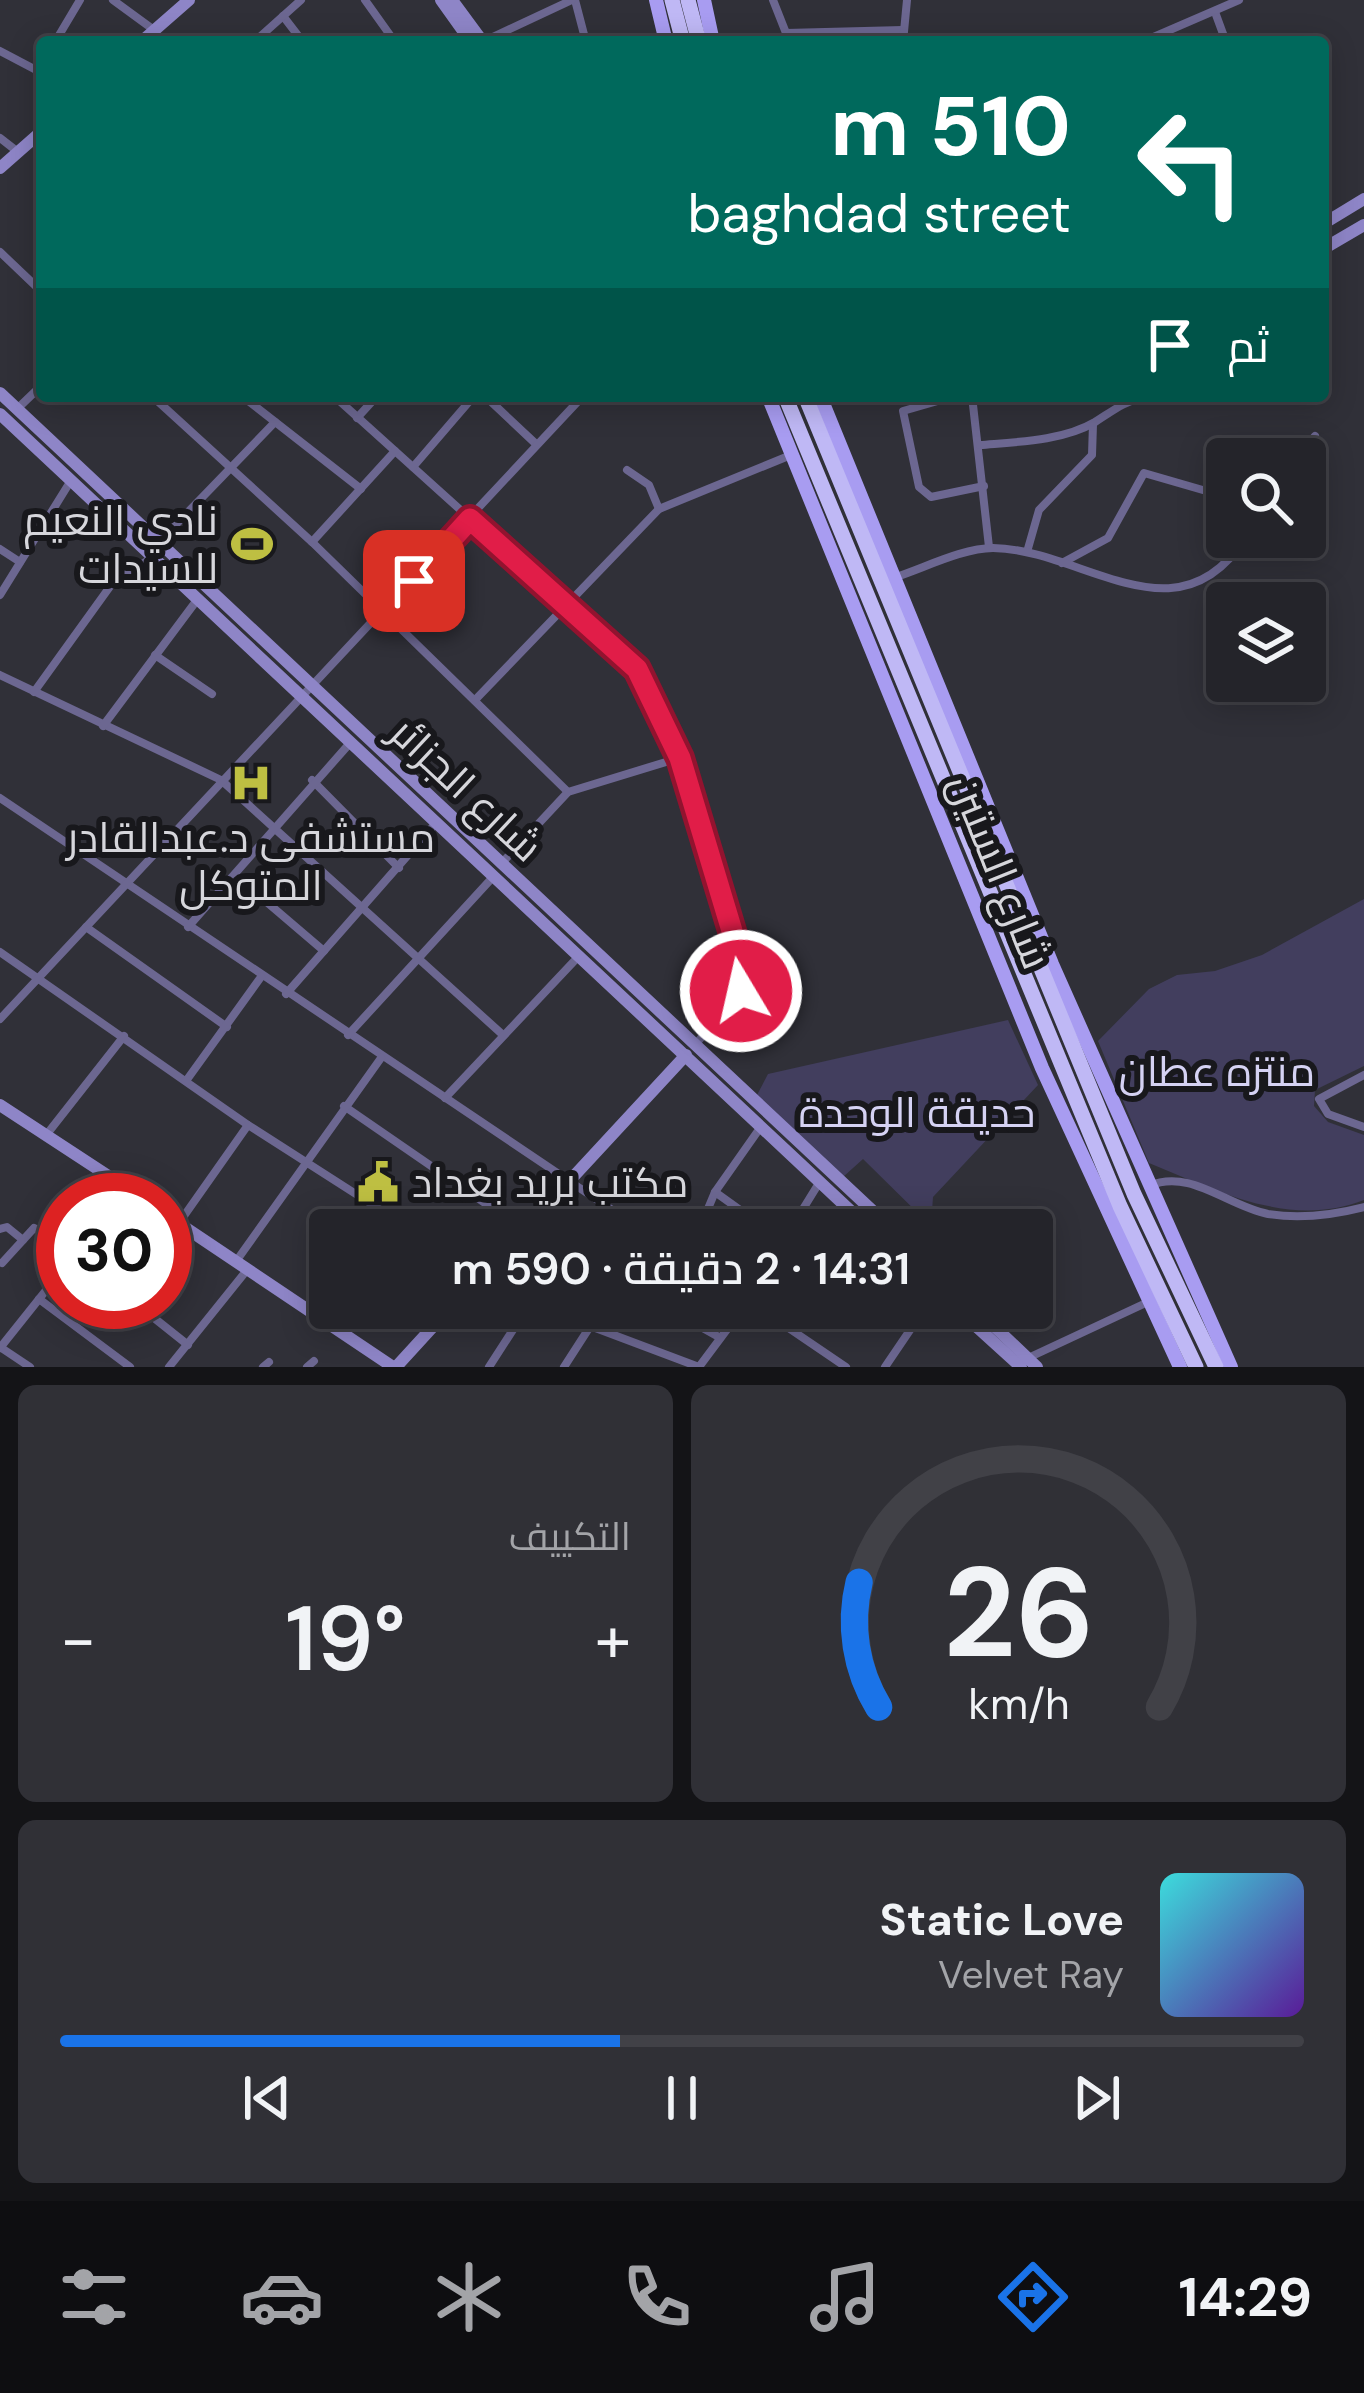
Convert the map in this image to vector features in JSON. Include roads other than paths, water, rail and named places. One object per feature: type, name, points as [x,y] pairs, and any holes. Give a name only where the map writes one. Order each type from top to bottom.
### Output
[{"type":"highway","points":[[672,0],[681,36]]},
{"type":"highway","points":[[688,0],[697,36]]},
{"type":"highway","name":"شارع الستين","points":[[787,402],[842,552],[995,882],[1046,966],[1134,1194],[1216,1367]]},
{"type":"highway","name":"شارع الستين","points":[[808,402],[852,496],[1059,1062],[1196,1367]]},
{"type":"highway","points":[[1042,1068],[1059,1062]]},
{"type":"main road","points":[[148,36],[189,0]]},
{"type":"main road","points":[[441,0],[467,36]]},
{"type":"main road","points":[[452,0],[479,36]]},
{"type":"main road","points":[[656,0],[665,36]]},
{"type":"main road","points":[[704,0],[712,36]]},
{"type":"main road","points":[[0,168],[36,136]]},
{"type":"main road","points":[[1329,220],[1364,199]]},
{"type":"main road","points":[[1329,245],[1364,225]]},
{"type":"main road","name":"شارع الجزائر","points":[[0,393],[306,692],[868,1209]]},
{"type":"main road","name":"شارع الستين","points":[[771,402],[842,552],[1042,1068],[1180,1367]]},
{"type":"main road","name":"شارع الستين","points":[[822,402],[852,496],[894,578],[1046,966],[1231,1367]]},
{"type":"main road","name":"شارع الجزائر","points":[[0,414],[197,600],[306,692],[351,742],[437,822],[497,871],[684,1058],[848,1209]]},
{"type":"main road","points":[[70,482],[74,467]]},
{"type":"main road","points":[[544,1209],[694,1046]]},
{"type":"main road","points":[[0,1106],[96,1173]]},
{"type":"main road","points":[[192,1231],[309,1308]]},
{"type":"main road","points":[[340,1329],[395,1367],[430,1329]]},
{"type":"main road","points":[[981,1329],[1024,1365]]},
{"type":"main road","points":[[993,1329],[1024,1365]]},
{"type":"street","points":[[59,36],[80,0]]},
{"type":"street","points":[[113,0],[154,30]]},
{"type":"street","points":[[261,36],[301,0]]},
{"type":"street","points":[[365,0],[391,36]]},
{"type":"street","points":[[496,36],[573,0],[584,36]]},
{"type":"street","points":[[773,0],[786,32],[903,30]]},
{"type":"street","points":[[903,36],[907,0]]},
{"type":"street","points":[[1157,36],[1239,0]]},
{"type":"street","points":[[1215,12],[1224,36]]},
{"type":"street","points":[[283,16],[298,36]]},
{"type":"street","points":[[0,51],[36,70]]},
{"type":"street","points":[[0,138],[18,152]]},
{"type":"street","points":[[0,252],[36,286]]},
{"type":"street","points":[[17,409],[36,391]]},
{"type":"street","points":[[158,402],[386,612],[568,792]]},
{"type":"street","points":[[250,402],[361,489]]},
{"type":"street","points":[[340,402],[567,601],[637,669],[680,758],[745,974],[741,991],[694,1046]]},
{"type":"street","points":[[357,418],[372,402]]},
{"type":"street","points":[[413,467],[469,402]]},
{"type":"street","points":[[491,402],[536,444]]},
{"type":"street","points":[[2,1013],[220,780],[386,612],[577,402]]},
{"type":"street","points":[[934,402],[903,411],[919,487],[931,497],[984,486]]},
{"type":"street","points":[[972,402],[989,548]]},
{"type":"street","points":[[980,445],[1040,439],[1093,424],[1123,402]]},
{"type":"street","points":[[158,543],[275,422]]},
{"type":"street","points":[[1027,552],[1039,510],[1092,455],[1093,424]]},
{"type":"street","points":[[312,542],[394,451]]},
{"type":"street","points":[[476,699],[659,509],[793,454]]},
{"type":"street","points":[[627,470],[649,484],[659,509]]},
{"type":"street","points":[[1059,564],[1108,538],[1144,473],[1206,490]]},
{"type":"street","points":[[0,595],[70,482]]},
{"type":"street","points":[[894,578],[989,548],[1027,552],[1166,591],[1214,573],[1227,558]]},
{"type":"street","points":[[0,549],[20,562]]},
{"type":"street","points":[[34,692],[114,581],[152,558]]},
{"type":"street","points":[[103,726],[197,600]]},
{"type":"street","points":[[154,655],[212,694]]},
{"type":"street","points":[[0,675],[220,780],[503,1035]]},
{"type":"street","points":[[188,927],[312,780],[351,742]]},
{"type":"street","points":[[348,1036],[417,954],[568,792],[680,758]]},
{"type":"street","points":[[312,780],[399,868]]},
{"type":"street","points":[[0,798],[128,881],[348,1036],[613,1209]]},
{"type":"street","points":[[286,994],[437,822]]},
{"type":"street","points":[[235,875],[324,951]]},
{"type":"street","points":[[86,927],[227,1027]]},
{"type":"street","points":[[0,952],[248,1125],[379,1209]]},
{"type":"street","points":[[445,1098],[579,956]]},
{"type":"street","points":[[186,1081],[261,977]]},
{"type":"street","points":[[46,1135],[124,1036]]},
{"type":"street","points":[[169,1367],[381,1058]]},
{"type":"street","points":[[1364,1076],[1319,1099],[1328,1114],[1364,1126]]},
{"type":"street","points":[[344,1106],[494,1209]]},
{"type":"street","points":[[192,1205],[248,1125]]},
{"type":"street","points":[[708,1209],[760,1128]]},
{"type":"street","points":[[1148,1187],[1185,1180],[1269,1214],[1317,1216],[1364,1207]]},
{"type":"street","points":[[803,1209],[819,1183]]},
{"type":"street","points":[[715,1192],[739,1209]]},
{"type":"street","points":[[0,1229],[8,1228],[23,1240]]},
{"type":"street","points":[[2,1263],[36,1229]]},
{"type":"street","points":[[1024,1365],[1149,1301]]},
{"type":"street","points":[[30,1367],[0,1348],[36,1303]]},
{"type":"street","points":[[79,1329],[130,1367]]},
{"type":"street","points":[[168,1329],[188,1345]]},
{"type":"street","points":[[489,1367],[513,1329]]},
{"type":"street","points":[[564,1367],[588,1329]]},
{"type":"street","points":[[598,1329],[699,1367],[724,1329]]},
{"type":"street","points":[[704,1329],[717,1336]]},
{"type":"street","points":[[790,1329],[846,1367]]},
{"type":"street","points":[[885,1367],[911,1329]]},
{"type":"place","name":"نادي النعيم للسيدات","points":[[252,544]]},
{"type":"place","name":"مستشفى د.عبدالقادر المتوكل","points":[[251,783]]},
{"type":"place","name":"مكتب بريد بغداد","points":[[378,1182]]},
{"type":"park label","name":"منتزه عطان","points":[[1217,1071]]},
{"type":"park label","name":"حديقة الوحدة","points":[[917,1112]]}]
